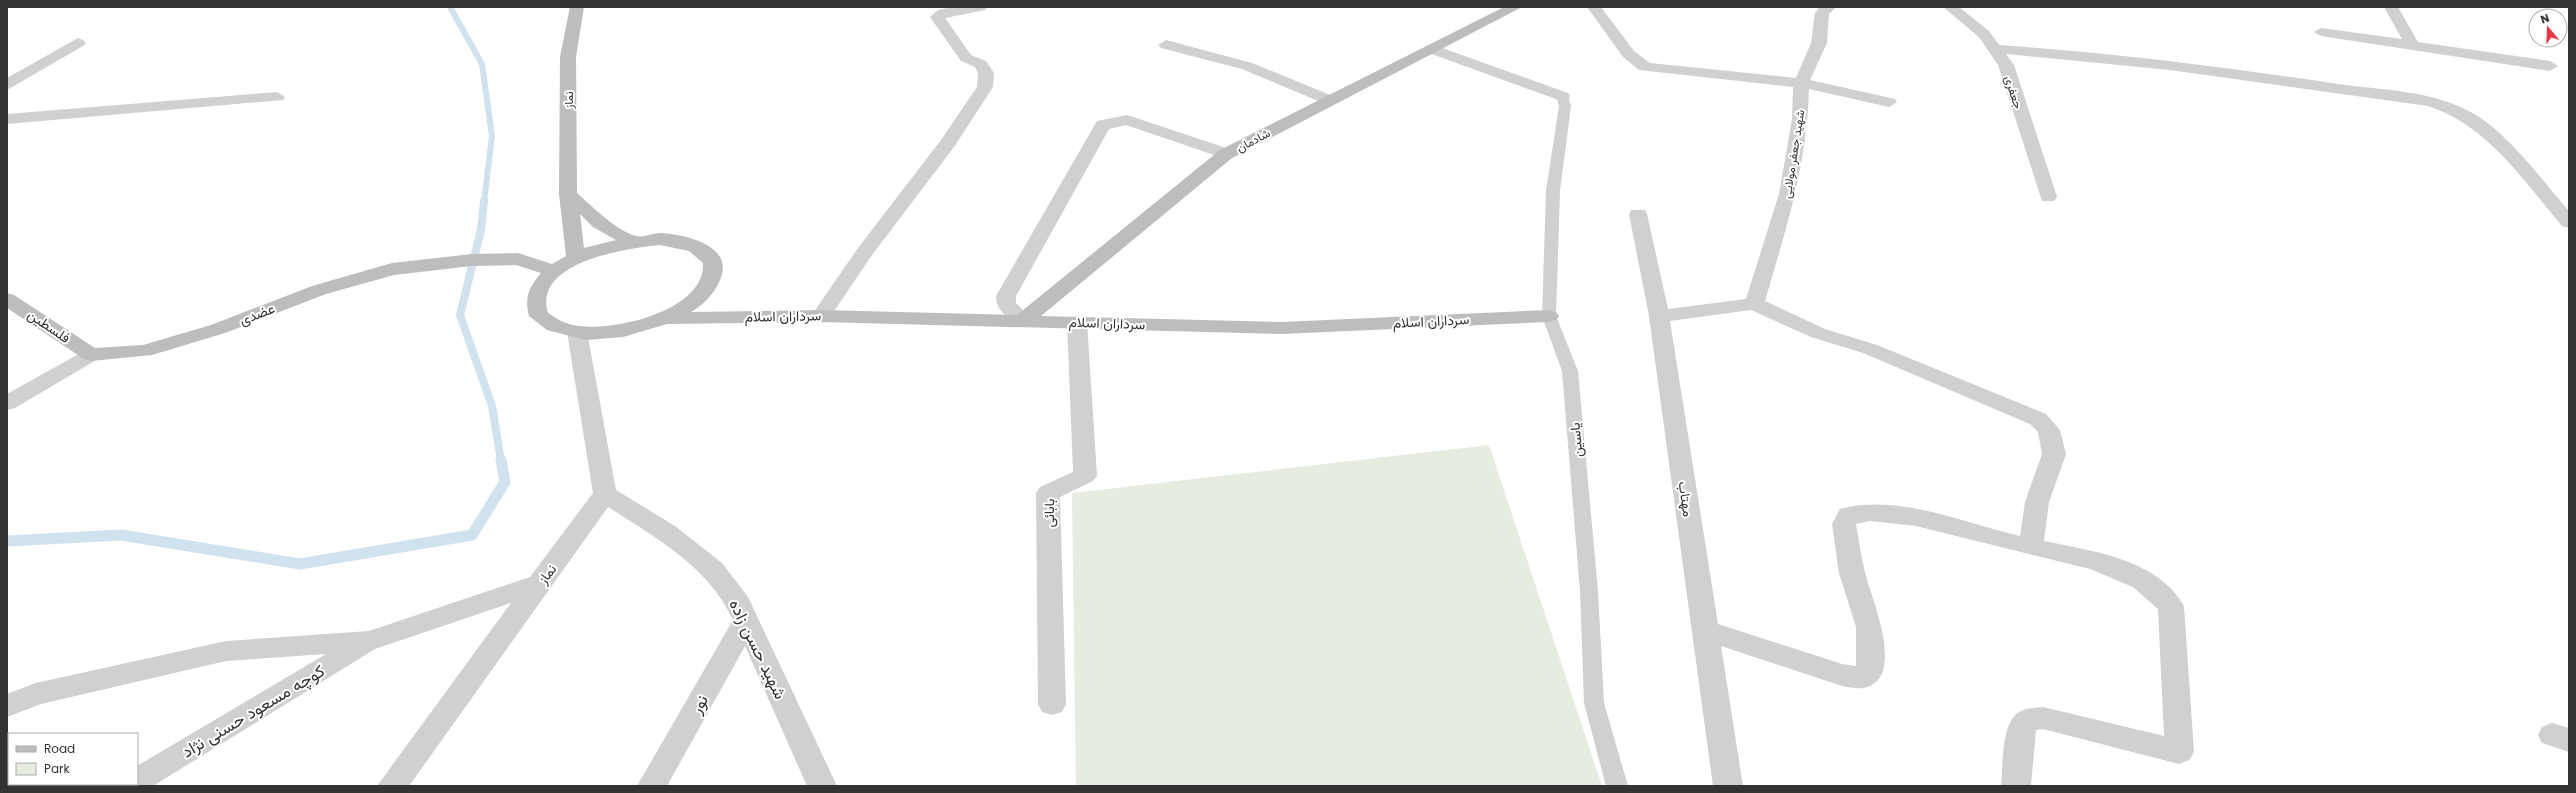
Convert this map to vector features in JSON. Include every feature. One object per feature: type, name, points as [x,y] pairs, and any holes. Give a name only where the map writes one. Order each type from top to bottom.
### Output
[{"type":"street","name":"نماز","points":[[576,258],[568,194],[568,57],[577,7]]},
{"type":"street","points":[[821,316],[865,252],[948,143],[985,87],[986,73],[981,64],[966,58],[937,17],[943,13],[980,7]]},
{"type":"street","name":"شادمان","points":[[1023,320],[1226,154],[1328,100],[1515,7]]},
{"type":"street","points":[[1594,7],[1640,65],[1654,69],[1674,69],[1801,83],[1889,102]]},
{"type":"street","name":"شهید جعفر مولایی","points":[[1754,304],[1788,194],[1800,119],[1801,83],[1819,43],[1822,13],[1830,7]]},
{"type":"street","name":"جعفری","points":[[1950,7],[1984,34],[2006,65],[2048,197]]},
{"type":"street","points":[[2391,7],[2413,46]]},
{"type":"street","points":[[2321,32],[2550,66]]},
{"type":"street","points":[[7,85],[78,43]]},
{"type":"street","points":[[1166,45],[1247,66],[1328,100]]},
{"type":"street","points":[[1431,48],[1562,96]]},
{"type":"street","points":[[1996,49],[2090,55],[2300,82],[2432,103],[2470,118],[2502,148],[2569,222]]},
{"type":"street","points":[[7,119],[277,97]]},
{"type":"street","points":[[1023,320],[1006,305],[1006,296],[1102,125],[1127,120],[1226,154]]},
{"type":"street","points":[[568,194],[600,223],[632,241]]},
{"type":"street","name":"مهتاب","points":[[1638,214],[1659,316],[1728,786]]},
{"type":"street","points":[[660,239],[684,243],[702,250],[712,261],[714,275],[706,290],[689,305],[665,318],[636,327],[606,332],[577,332],[554,326],[539,316],[535,302],[539,286],[554,271],[576,258],[603,247],[632,241],[660,239]]},
{"type":"street","name":"عضدی","points":[[7,403],[91,355],[145,351],[218,329],[319,290],[392,269],[472,260],[518,259],[554,271]]},
{"type":"street","name":"فلسطین","points":[[7,299],[91,355]]},
{"type":"street","points":[[1659,316],[1754,304],[1818,332],[1870,349],[2038,419],[2049,430],[2054,454],[2037,502],[2032,530],[2032,546]]},
{"type":"street","name":"سرداران اسلام","points":[[665,318],[821,316],[1023,320],[1282,328],[1549,316]]},
{"type":"street","name":"بابائی","points":[[1052,704],[1048,493],[1085,476],[1077,322]]},
{"type":"street","points":[[577,332],[604,494]]},
{"type":"street","name":"نماز","points":[[392,786],[604,494]]},
{"type":"street","name":"شهید حسن زاده","points":[[604,494],[666,532],[713,569],[739,604],[745,622],[822,786]]},
{"type":"street","points":[[1704,630],[1842,675],[1862,678],[1871,668],[1869,627],[1852,573],[1844,524],[1849,516],[1866,512],[1935,522],[1985,536],[2032,546],[2127,570],[2160,592],[2171,606],[2179,752],[2043,718],[2028,720],[2021,728],[2016,786]]},
{"type":"street","points":[[7,706],[36,694],[226,651],[370,641],[539,584]]},
{"type":"street","name":"نور","points":[[652,786],[745,622]]},
{"type":"street","name":"کوچه مسعود حسنی نژاد","points":[[138,780],[370,641]]},
{"type":"lane","name":"یاسین","points":[[1562,96],[1565,106],[1553,191],[1549,316],[1570,371],[1589,591],[1594,703],[1617,786]]},
{"type":"green space","points":[[1489,445],[1602,786],[1076,786],[1072,493]]},
{"type":"waterway","points":[[450,7],[482,64],[492,136],[484,202]]},
{"type":"waterway","points":[[484,201],[481,230],[460,315],[492,406],[501,461]]},
{"type":"waterway","points":[[7,541],[121,535],[300,564],[472,535],[505,482],[501,460]]}]
